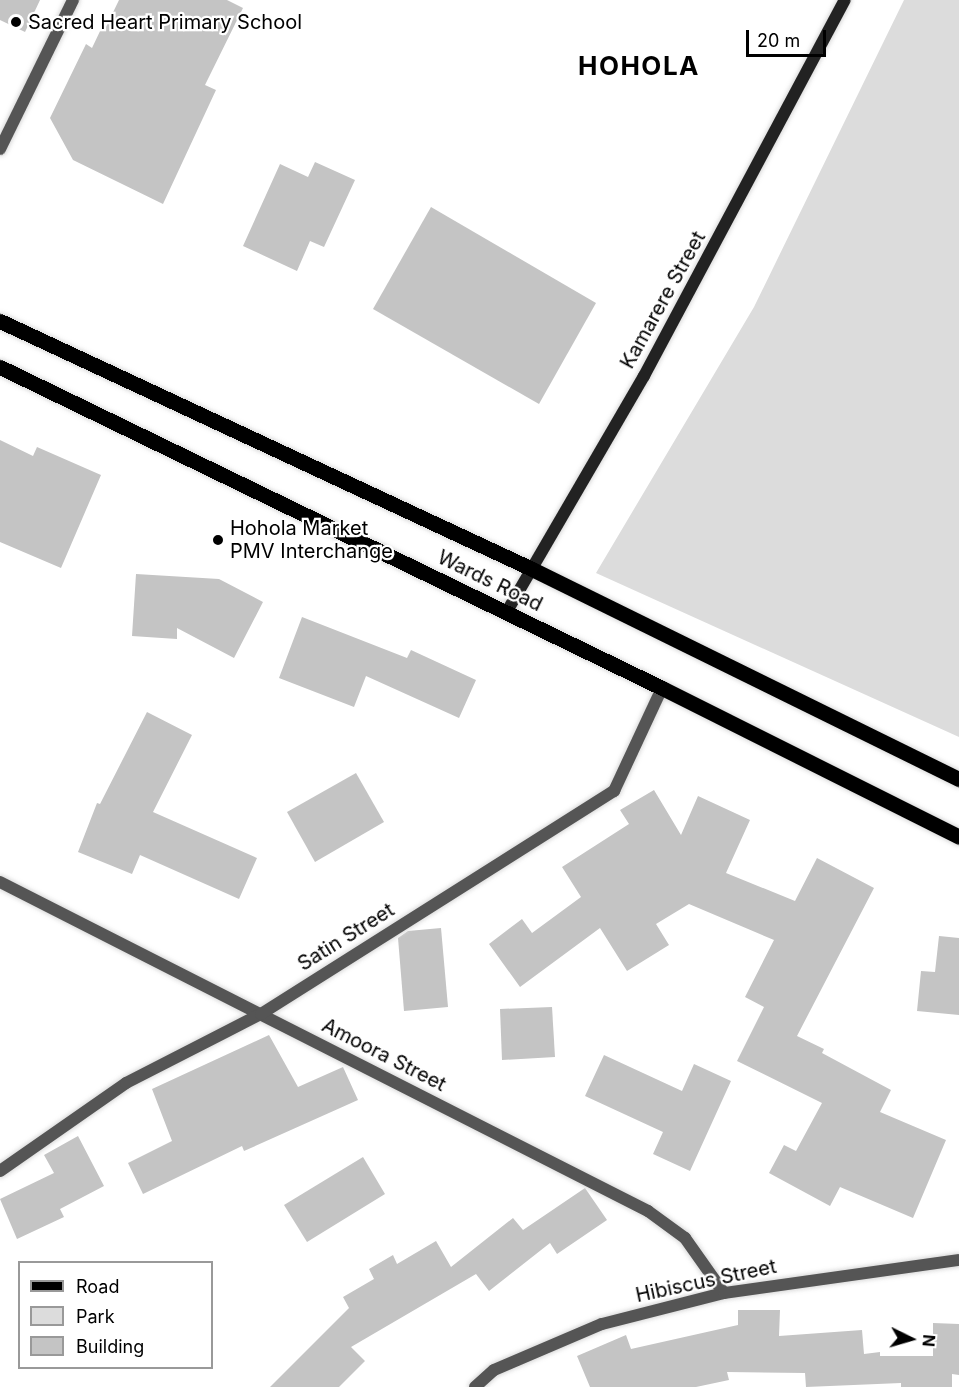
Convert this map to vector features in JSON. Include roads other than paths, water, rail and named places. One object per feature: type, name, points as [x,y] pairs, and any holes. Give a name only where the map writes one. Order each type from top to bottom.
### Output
[{"type":"main road","name":"Wards Road","points":[[0,321],[532,569],[959,779]]},
{"type":"main road","name":"Wards Road","points":[[0,367],[662,688],[959,837]]},
{"type":"street","points":[[0,149],[73,0]]},
{"type":"street","name":"Kamarere Street","points":[[506,613],[655,356],[845,0]]},
{"type":"street","name":"Satin Street","points":[[0,1171],[126,1083],[261,1014],[614,791],[662,688]]},
{"type":"street","name":"Amoora Street","points":[[0,882],[648,1211],[685,1238],[724,1293]]},
{"type":"street","name":"Hibiscus Street","points":[[475,1387],[494,1370],[602,1324],[724,1293],[959,1260]]},
{"type":"place","name":"Sacred Heart Primary School","points":[[16,22]]},
{"type":"place","name":"Hohola Market PMV Interchange","points":[[218,540]]},
{"type":"district","name":"HOHOLA","points":[[639,66]]}]
